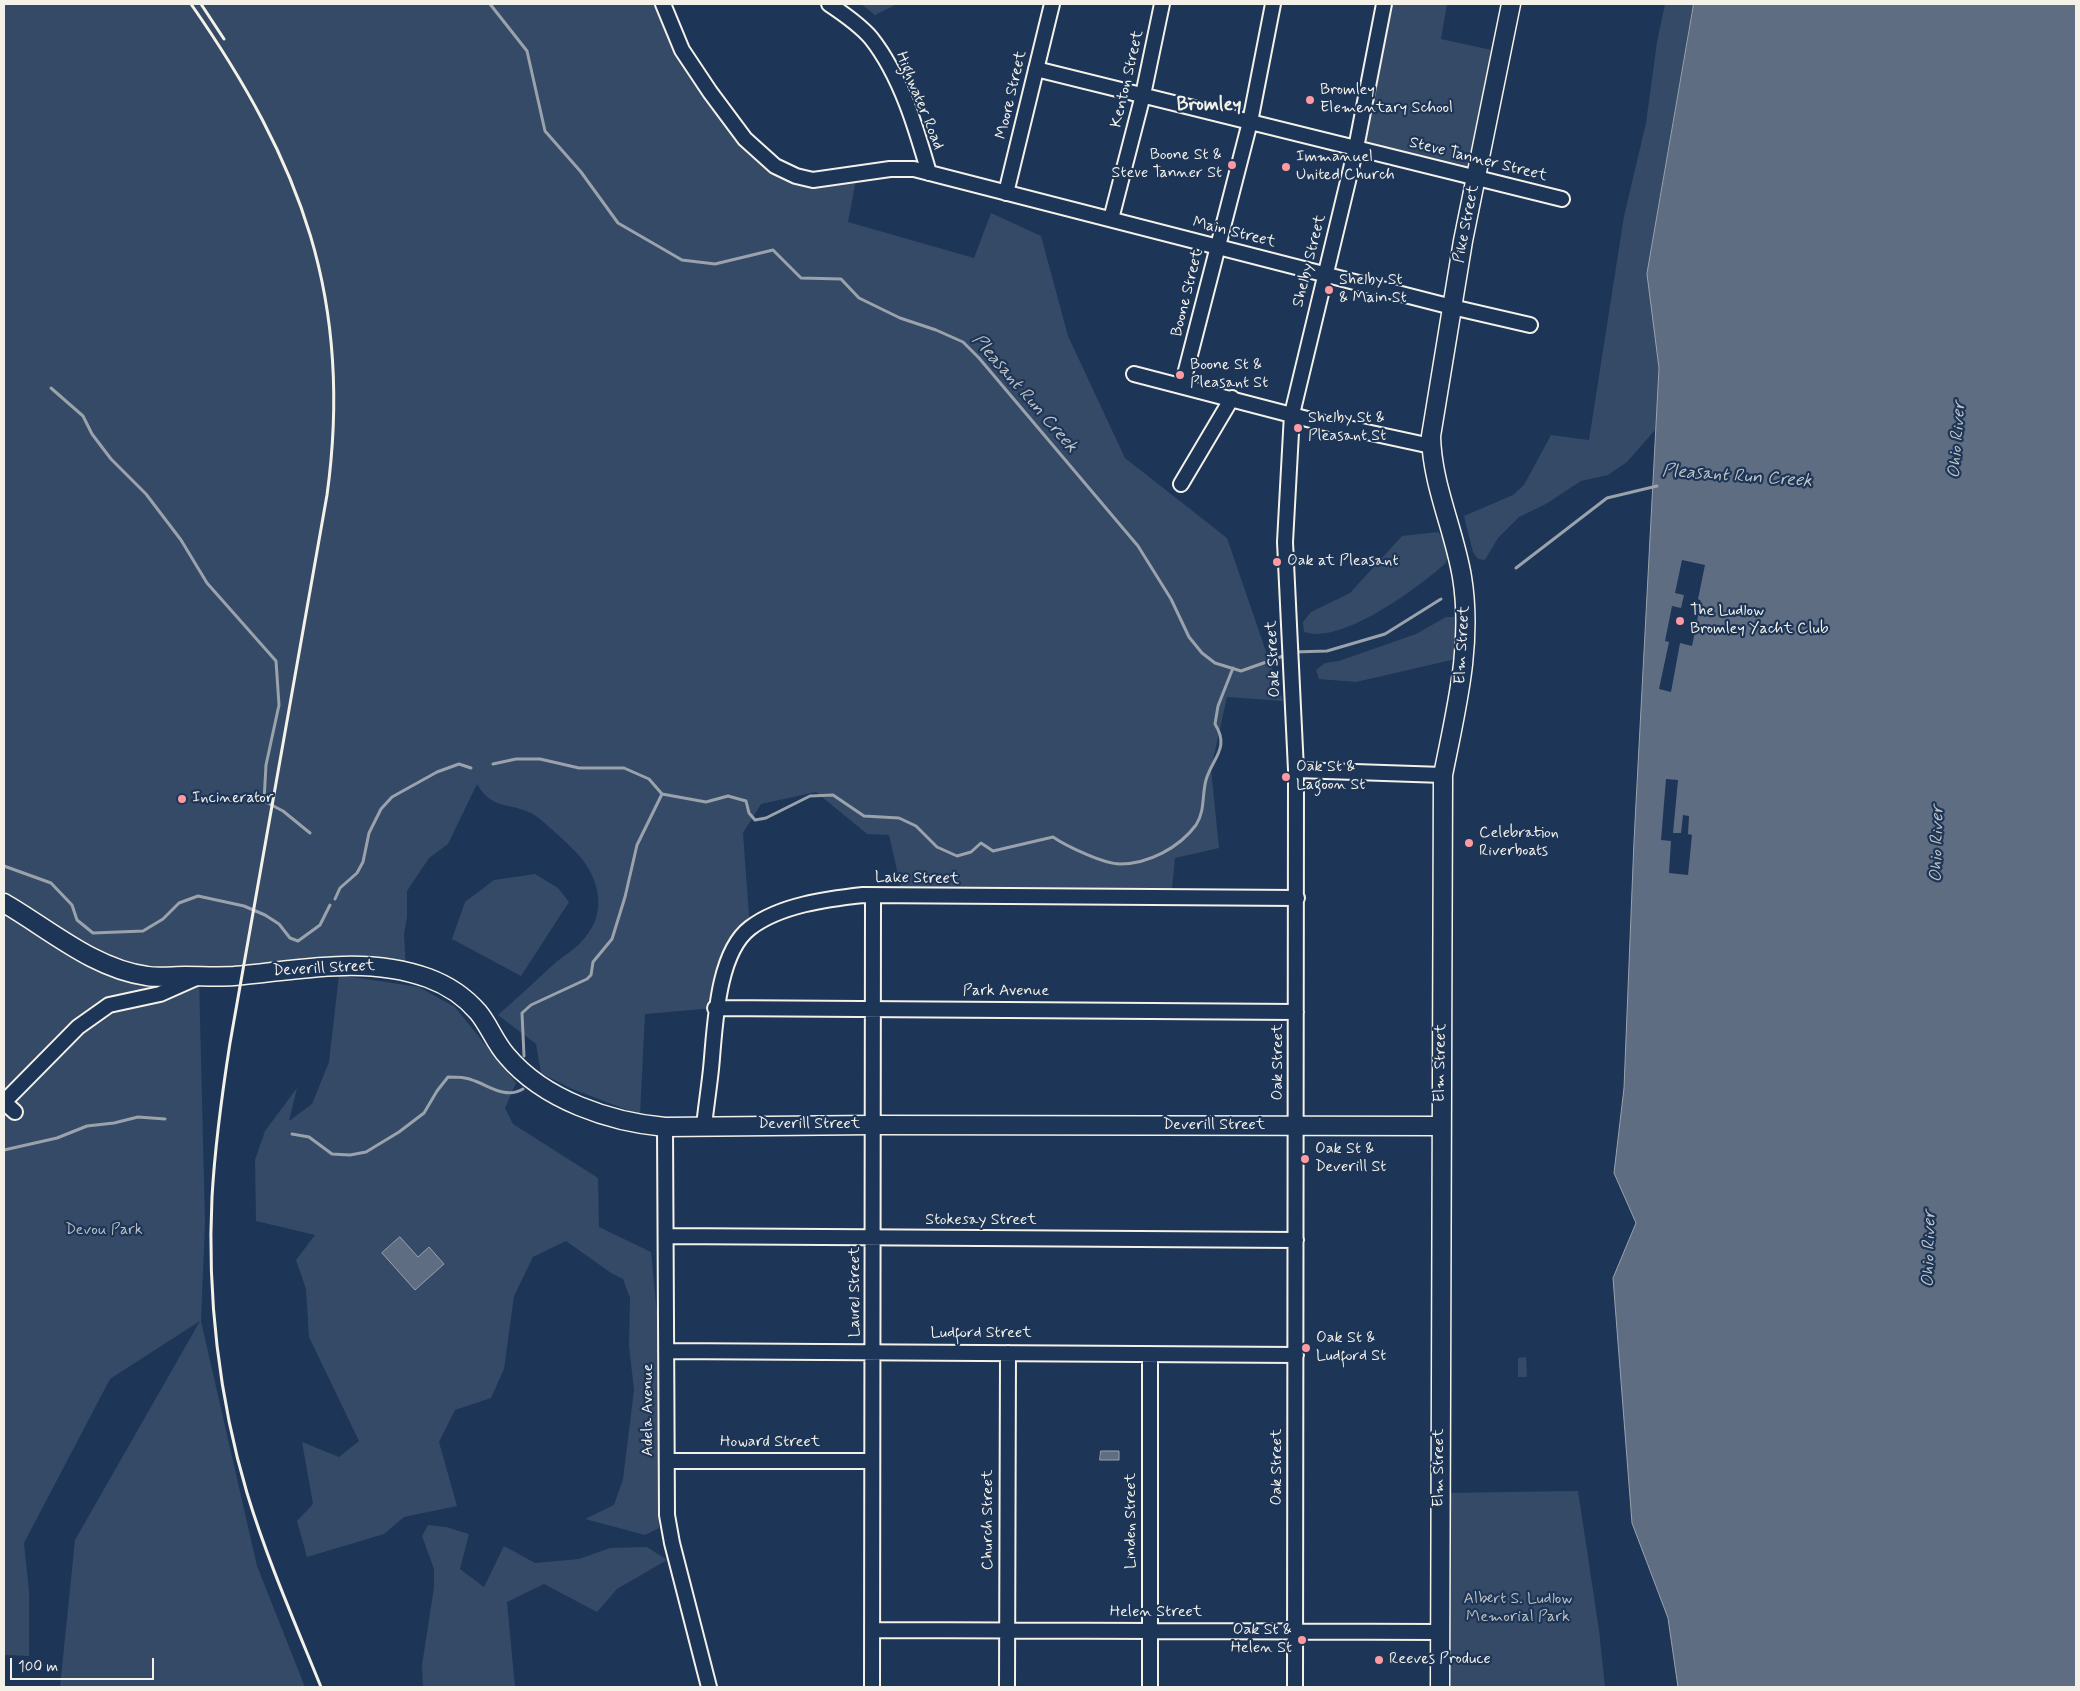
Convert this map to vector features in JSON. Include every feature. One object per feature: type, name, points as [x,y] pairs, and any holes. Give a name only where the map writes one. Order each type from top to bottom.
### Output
[{"type":"main road","name":"Pike Street","points":[[1431,446],[1452,307],[1511,4]]},
{"type":"main road","name":"Elm Street","points":[[1431,446],[1432,465],[1453,534],[1466,598],[1465,659],[1443,775],[1440,1126],[1440,1687]]},
{"type":"main road","name":"Deverill Street","points":[[4,903],[65,942],[108,965],[147,976],[233,976],[309,967],[349,965],[390,967],[430,979],[456,992],[478,1012],[506,1055],[522,1071],[561,1097],[593,1111],[638,1125],[665,1127],[873,1125],[1440,1126]]},
{"type":"street","name":"Main Street","points":[[663,4],[682,50],[704,85],[745,139],[775,166],[796,176],[813,180],[890,169],[929,173],[1452,307],[1530,325]]},
{"type":"street","name":"Highwater Road","points":[[830,4],[870,37],[881,52],[911,118],[929,173]]},
{"type":"street","name":"Moore Street","points":[[1006,193],[1052,4]]},
{"type":"street","name":"Kenton Street","points":[[1111,220],[1143,95],[1162,4]]},
{"type":"street","name":"Boone Street","points":[[1182,386],[1250,122],[1273,4]]},
{"type":"street","name":"Shelby Street","points":[[1285,528],[1292,414],[1324,274],[1356,148],[1384,4]]},
{"type":"street","name":"Steve Tanner Street","points":[[1036,69],[1562,199]]},
{"type":"street","points":[[1134,374],[1418,445],[1431,446]]},
{"type":"street","points":[[1181,484],[1232,398]]},
{"type":"street","name":"Oak Street","points":[[1285,528],[1286,584],[1291,643],[1296,770],[1295,1687]]},
{"type":"street","points":[[1296,770],[1443,775]]},
{"type":"street","name":"Lake Street","points":[[704,1126],[715,1008],[726,969],[739,941],[750,929],[786,911],[845,897],[874,896],[1296,898]]},
{"type":"street","name":"Laurel Street","points":[[872,1687],[874,896]]},
{"type":"street","points":[[15,1112],[4,1102],[78,1027],[109,1005],[160,994],[199,976]]},
{"type":"street","name":"Park Avenue","points":[[715,1008],[1296,1012]]},
{"type":"street","name":"Adela Avenue","points":[[665,1127],[668,1515],[672,1543],[708,1687]]},
{"type":"street","name":"Stokesay Street","points":[[666,1236],[1296,1240]]},
{"type":"street","name":"Ludford Street","points":[[666,1351],[1296,1355]]},
{"type":"street","name":"Church Street","points":[[1007,1687],[1008,1353]]},
{"type":"street","name":"Linden Street","points":[[1150,1354],[1150,1687]]},
{"type":"street","name":"Howard Street","points":[[667,1461],[872,1461]]},
{"type":"street","name":"Helen Street","points":[[872,1630],[1440,1632]]},
{"type":"green space","name":"Devou Park","points":[[4,4],[665,4],[682,50],[775,166],[813,180],[857,174],[848,222],[974,258],[991,213],[1041,236],[1068,336],[1125,458],[1227,538],[1283,701],[1227,697],[1211,769],[1219,848],[1175,858],[1171,898],[903,897],[889,835],[867,834],[816,792],[761,804],[743,833],[750,929],[744,934],[715,1008],[645,1014],[640,1115],[570,1088],[541,1073],[536,1044],[498,1015],[555,963],[575,948],[589,932],[598,912],[597,890],[594,879],[582,859],[542,821],[531,813],[495,802],[477,784],[448,844],[429,858],[407,891],[407,917],[404,934],[406,971],[199,976],[205,1223],[201,1321],[257,1566],[305,1687],[60,1687],[75,1540],[200,1321],[110,1379],[24,1543],[29,1592],[29,1656],[4,1655]]},
{"type":"green space","points":[[861,4],[897,4],[875,15]]},
{"type":"green space","points":[[1384,4],[1447,4],[1441,39],[1501,52],[1476,179],[1356,148]]},
{"type":"green space","points":[[1665,4],[1719,4],[1659,367],[1656,429],[1627,462],[1608,475],[1581,481],[1546,504],[1519,517],[1498,538],[1485,560],[1478,559],[1473,552],[1464,516],[1513,495],[1524,485],[1551,435],[1589,440],[1624,216],[1646,123],[1657,42]]},
{"type":"green space","points":[[1438,532],[1449,546],[1446,563],[1418,586],[1359,622],[1320,634],[1304,632],[1303,622],[1311,612],[1350,593],[1402,536]]},
{"type":"green space","points":[[1446,617],[1456,617],[1460,624],[1456,659],[1356,682],[1319,679],[1316,670],[1325,663],[1339,661],[1416,634]]},
{"type":"green space","points":[[535,874],[558,888],[569,902],[521,976],[452,939],[465,902],[494,880]]},
{"type":"green space","points":[[339,975],[419,987],[455,1007],[516,1083],[505,1108],[513,1124],[598,1178],[599,1227],[651,1252],[658,1323],[659,1528],[645,1535],[585,1519],[614,1505],[623,1479],[634,1390],[629,1346],[630,1298],[623,1279],[611,1273],[566,1241],[533,1257],[514,1296],[504,1369],[491,1398],[455,1410],[439,1442],[457,1506],[404,1517],[384,1534],[307,1557],[297,1521],[313,1504],[302,1442],[339,1457],[359,1441],[309,1337],[306,1289],[296,1260],[315,1235],[256,1221],[255,1160],[265,1131],[297,1088],[289,1121],[312,1104],[329,1062]]},
{"type":"green space","points":[[1526,1357],[1527,1377],[1518,1377],[1518,1358]]},
{"type":"green space","name":"Albert S. Ludlow Memorial Park","points":[[1578,1491],[1599,1630],[1605,1687],[1440,1687],[1440,1493]]},
{"type":"green space","points":[[428,1525],[446,1527],[469,1534],[460,1569],[484,1587],[504,1546],[535,1563],[579,1559],[610,1548],[647,1547],[667,1560],[617,1589],[597,1612],[544,1584],[507,1602],[515,1687],[423,1687],[422,1665],[434,1587],[434,1569],[422,1536]]},
{"type":"water","name":"Ohio River","points":[[1694,4],[2076,4],[2076,1687],[1678,1687],[1668,1618],[1632,1523],[1613,1278],[1636,1223],[1614,1173],[1624,1088],[1634,841],[1659,368],[1647,274]]},
{"type":"water","points":[[400,1237],[418,1257],[429,1247],[444,1264],[415,1290],[382,1253]]},
{"type":"water","points":[[1101,1451],[1119,1451],[1119,1460],[1100,1460]]},
{"type":"pier","points":[[1682,560],[1705,565],[1698,599],[1701,601],[1692,646],[1680,643],[1671,692],[1659,689],[1669,642],[1665,641],[1672,606],[1681,608],[1684,595],[1675,593]]},
{"type":"pier","points":[[1666,779],[1678,780],[1673,833],[1681,833],[1683,815],[1689,816],[1688,834],[1692,835],[1688,875],[1669,873],[1671,841],[1661,840]]},
{"type":"waterway","name":"Pleasant Run Creek","points":[[490,4],[527,51],[545,131],[581,172],[618,223],[682,260],[715,264],[773,250],[801,278],[841,279],[859,298],[900,318],[936,330],[963,342],[979,358],[1138,546],[1171,599],[1189,637],[1202,653],[1215,663],[1241,671],[1286,655]]},
{"type":"waterway","points":[[51,388],[83,416],[92,434],[111,459],[146,494],[181,540],[207,583],[276,661],[279,705],[266,765],[264,801],[283,811],[310,833]]},
{"type":"waterway","name":"Pleasant Run Creek","points":[[1516,568],[1607,498],[1657,486]]},
{"type":"waterway","name":"Pleasant Run Creek","points":[[1294,652],[1327,651],[1385,634],[1441,599]]},
{"type":"waterway","points":[[493,764],[516,759],[540,759],[579,768],[624,768],[649,779],[662,794],[706,802],[728,796],[746,801],[749,813],[755,820],[766,818],[810,796],[833,795],[864,816],[899,818],[916,826],[937,847],[957,856],[971,852],[981,843],[993,851],[1053,837],[1095,858],[1120,864],[1131,863],[1152,858],[1172,847],[1181,841],[1199,820],[1206,780],[1221,746],[1219,732],[1215,724],[1218,706],[1233,668]]},
{"type":"waterway","points":[[335,899],[340,888],[357,873],[363,862],[369,833],[381,809],[392,797],[437,772],[459,764],[471,768]]},
{"type":"waterway","points":[[524,1056],[522,1013],[531,1005],[587,979],[591,975],[593,962],[612,939],[625,897],[637,845],[662,794]]},
{"type":"waterway","points":[[4,866],[51,883],[72,905],[77,920],[93,933],[143,931],[163,919],[179,903],[198,896],[244,906],[265,915],[279,924],[290,938],[298,941],[320,925],[330,905]]},
{"type":"waterway","points":[[292,1134],[309,1137],[332,1154],[350,1155],[366,1152],[399,1132],[424,1113],[448,1077],[468,1079],[493,1089],[511,1093],[523,1089]]},
{"type":"waterway","points":[[4,1150],[57,1138],[87,1126],[114,1123],[138,1117],[165,1119]]},
{"type":"railway","points":[[191,4],[230,62],[262,120],[289,177],[310,236],[325,296],[333,358],[333,424],[327,495],[230,1043],[215,1158],[211,1234],[213,1309],[217,1346],[222,1384],[237,1457],[263,1542],[321,1687]]},
{"type":"railway","points":[[201,4],[224,39]]},
{"type":"place","name":"Bromley Elementary School","points":[[1310,100]]},
{"type":"place","name":"Boone St & Steve Tanner St","points":[[1232,165]]},
{"type":"place","name":"Immanuel United Church","points":[[1286,167]]},
{"type":"place","name":"Shelby St & Main St","points":[[1329,290]]},
{"type":"place","name":"Boone St & Pleasant St","points":[[1180,375]]},
{"type":"place","name":"Shelby St & Pleasant St","points":[[1298,428]]},
{"type":"place","name":"Oak at Pleasant","points":[[1277,562]]},
{"type":"place","name":"The Ludlow Bromley Yacht Club","points":[[1680,621]]},
{"type":"place","name":"Oak St & Lagoon St","points":[[1286,777]]},
{"type":"place","name":"Incinerator","points":[[182,799]]},
{"type":"place","name":"Celebration Riverboats","points":[[1469,843]]},
{"type":"place","name":"Oak St & Deverill St","points":[[1305,1159]]},
{"type":"place","name":"Oak St & Ludford St","points":[[1306,1348]]},
{"type":"place","name":"Oak St & Helen St","points":[[1302,1640]]},
{"type":"place","name":"Reeves Produce","points":[[1379,1660]]},
{"type":"district","name":"Bromley","points":[[1209,106]]}]
